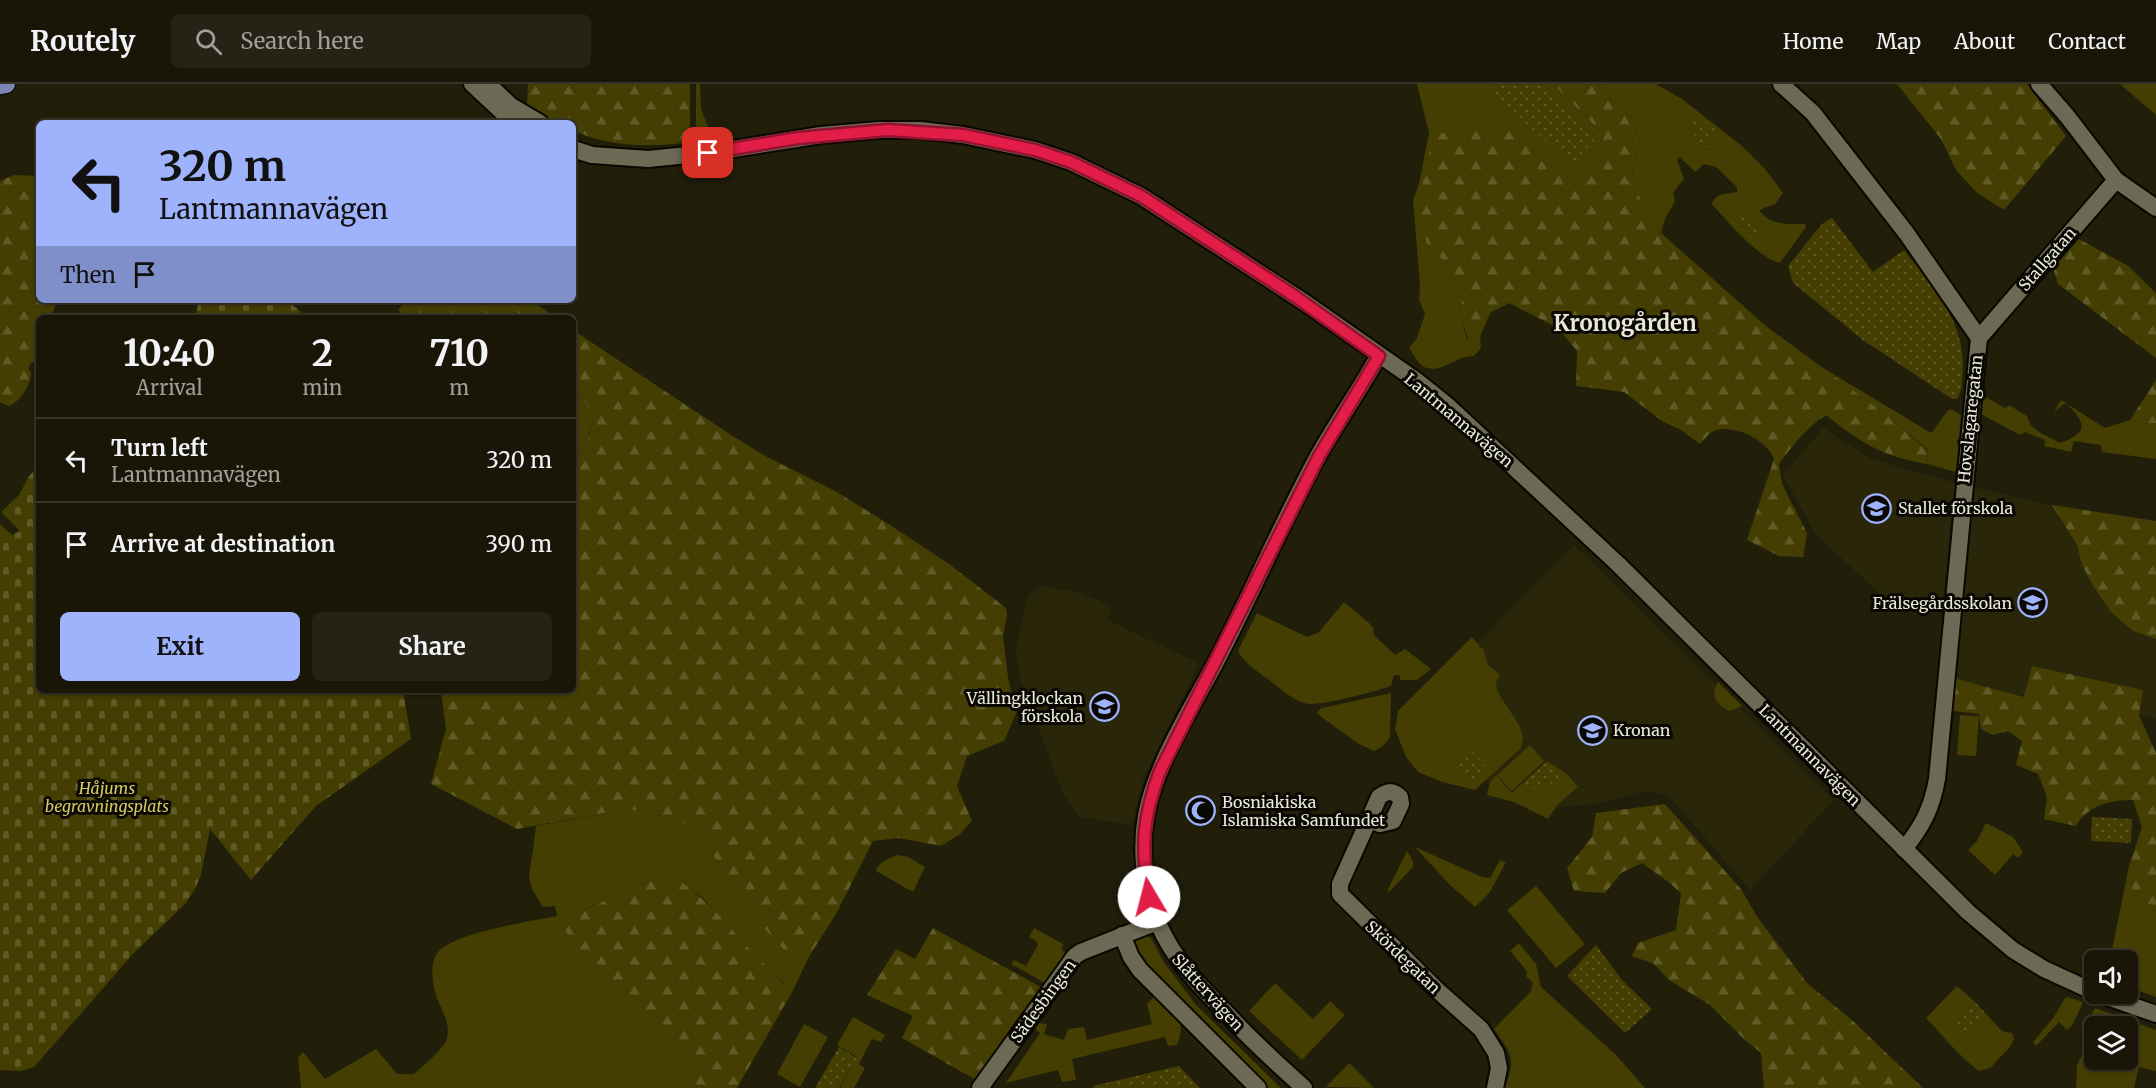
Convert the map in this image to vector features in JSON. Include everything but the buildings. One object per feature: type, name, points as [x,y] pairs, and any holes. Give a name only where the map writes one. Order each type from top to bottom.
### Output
[{"type":"main road","points":[[0,85],[6,84]]},
{"type":"street","points":[[472,84],[511,120]]},
{"type":"street","points":[[488,84],[511,106],[535,120]]},
{"type":"street","name":"Hovslagaregatan","points":[[1781,84],[1814,113],[1907,234],[1979,338],[1933,800],[1920,829],[1904,849]]},
{"type":"street","points":[[2039,84],[2067,116],[2116,180],[2156,208]]},
{"type":"street","name":"Lantmannavägen","points":[[576,149],[592,155],[648,159],[670,158],[798,138],[888,130],[963,135],[1035,150],[1071,162],[1141,196],[1289,292],[1448,406],[1618,564],[1968,912],[2013,950],[2044,969],[2084,988]]},
{"type":"street","name":"Lantmannavägen","points":[[576,139],[614,155]]},
{"type":"street","name":"Stallgatan","points":[[1979,338],[2116,180]]},
{"type":"street","name":"Slåttervägen","points":[[1305,1088],[1239,1027],[1189,975],[1171,949],[1157,922],[1149,897],[1143,842],[1150,797],[1160,771],[1319,456],[1379,356]]},
{"type":"street","name":"Skördegatan","points":[[1370,820],[1340,884],[1340,894],[1481,1029],[1496,1053],[1499,1068],[1495,1088]]},
{"type":"street","name":"Sädesbingen","points":[[980,1088],[1075,956],[1157,922]]},
{"type":"street","points":[[1122,935],[1131,957],[1140,970],[1258,1088]]},
{"type":"street","name":"Lantmannavägen","points":[[2127,1004],[2156,1014]]},
{"type":"shaded area","name":"Stallet förskola","points":[[1824,427],[1843,442],[1872,459],[1955,483],[1942,612],[1886,600],[1815,533],[1783,475]]},
{"type":"shaded area","name":"Frälsegårdsskolan","points":[[1972,487],[2052,505],[2077,545],[2082,565],[2133,631],[2156,639],[2156,719],[2139,715],[2143,690],[2033,666],[2025,697],[1954,678]]},
{"type":"shaded area","name":"Kronan","points":[[1574,545],[1834,800],[1750,890],[1669,796],[1643,791],[1602,803],[1540,809],[1429,750],[1432,689]]},
{"type":"shaded area","name":"Vällingklockan förskola","points":[[1040,586],[1079,592],[1112,607],[1107,620],[1199,663],[1144,778],[1132,825],[1080,817],[1063,794],[1021,680],[1015,652],[1028,595]]},
{"type":"green space","points":[[528,84],[690,84],[690,142],[637,145],[601,140],[576,132],[576,120],[547,119],[527,104]]},
{"type":"green space","points":[[696,84],[700,84],[701,109],[711,134],[709,138],[698,141],[696,138]]},
{"type":"green space","points":[[1417,84],[1495,84],[1490,89],[1598,135],[1543,84],[1553,84],[1603,134],[1594,160],[1569,178],[1541,159],[1428,247],[1444,261],[1462,288],[1461,319],[1467,339],[1480,336],[1481,348],[1474,356],[1467,356],[1433,369],[1420,364],[1409,348],[1417,338],[1425,314],[1419,300],[1420,286],[1413,200],[1419,184],[1429,133]]},
{"type":"green space","points":[[1495,84],[1543,84],[1599,135],[1571,165],[1490,89]]},
{"type":"green space","points":[[1553,84],[1597,84],[1632,118],[1639,144],[1632,174],[1641,201],[1661,233],[1767,327],[1888,416],[1928,451],[1927,464],[1912,461],[1885,453],[1861,441],[1826,415],[1812,425],[1779,464],[1782,484],[1807,533],[1803,557],[1779,556],[1747,540],[1774,459],[1764,445],[1757,440],[1740,431],[1722,429],[1712,432],[1700,444],[1681,430],[1662,421],[1624,392],[1576,386],[1577,351],[1558,328],[1509,303],[1491,312],[1480,336],[1468,339],[1461,319],[1462,288],[1444,261],[1428,247],[1417,210],[1433,135],[1474,128],[1507,129],[1541,159],[1569,178],[1594,160],[1603,134]]},
{"type":"green space","points":[[1597,84],[1656,84],[1682,99],[1742,146],[1765,169],[1783,193],[1775,204],[1759,210],[1774,221],[1786,224],[1805,224],[1806,227],[1780,263],[1752,246],[1711,203],[1719,195],[1737,192],[1737,187],[1716,167],[1704,164],[1695,172],[1680,157],[1677,160],[1684,179],[1673,193],[1675,201],[1665,219],[1661,233],[1641,201],[1632,174],[1639,144],[1632,118]]},
{"type":"green space","points":[[1897,84],[2027,84],[2066,136],[2004,210],[1977,193],[1956,170],[1941,139]]},
{"type":"green space","points":[[2120,84],[2156,84],[2156,115]]},
{"type":"green space","points":[[1695,114],[1718,132],[1706,148],[1693,138],[1696,134],[1691,129],[1695,120],[1692,117]]},
{"type":"green space","points":[[14,175],[36,176],[36,303],[56,303],[52,315],[36,315],[36,360],[28,369],[31,377],[25,392],[9,406],[0,402],[0,181]]},
{"type":"green space","points":[[1743,209],[1764,229],[1753,240],[1733,220]]},
{"type":"green space","points":[[1832,218],[1873,272],[1904,250],[1935,290],[1952,319],[1962,350],[1962,384],[1957,399],[1952,399],[1863,340],[1793,283],[1788,266],[1822,224]]},
{"type":"green space","points":[[2079,239],[2128,266],[2156,293],[2156,358],[2058,284],[2053,268]]},
{"type":"green space","points":[[198,303],[290,303],[305,315],[196,315]]},
{"type":"green space","points":[[404,303],[534,303],[553,315],[404,315],[398,310]]},
{"type":"green space","points":[[576,332],[731,435],[767,457],[837,492],[890,525],[949,564],[1006,608],[1003,637],[1016,714],[1004,741],[967,756],[957,786],[972,821],[960,834],[941,846],[899,838],[873,841],[836,914],[810,955],[791,958],[753,916],[694,826],[647,812],[626,809],[517,829],[431,784],[446,729],[441,693],[576,693],[576,462],[589,437],[594,416],[576,389]]},
{"type":"green space","points":[[1820,366],[1931,433],[1950,409],[1961,415],[1956,472],[1927,464],[1928,450],[1888,416]]},
{"type":"green space","points":[[2156,380],[2156,423],[2140,424],[2130,420]]},
{"type":"green space","points":[[576,389],[594,416],[589,437],[576,462]]},
{"type":"green space","points":[[1982,395],[2005,408],[2009,405],[2027,416],[2031,426],[2060,443],[2076,436],[2082,427],[2078,417],[2067,404],[2054,412],[2061,400],[2105,428],[2130,420],[2140,424],[2156,423],[2156,459],[2102,452],[2101,445],[2074,441],[2071,452],[2044,446],[2045,440],[2025,432],[2020,435],[1981,414]]},
{"type":"green space","name":"Håjums begravningsplats","points":[[36,468],[36,693],[403,693],[411,739],[316,806],[251,880],[210,829],[201,875],[186,903],[133,954],[34,1067],[21,1071],[0,1070],[0,524],[12,535],[20,531],[1,512],[19,495]]},
{"type":"green space","points":[[2052,505],[2156,521],[2156,639],[2133,631],[2110,611],[2092,584],[2082,565],[2077,545]]},
{"type":"green space","points":[[1344,602],[1370,624],[1374,635],[1395,655],[1405,649],[1431,669],[1417,680],[1400,680],[1400,675],[1394,675],[1391,686],[1347,698],[1311,704],[1299,701],[1286,693],[1244,660],[1238,651],[1257,613],[1307,637],[1318,633]]},
{"type":"green space","points":[[1472,637],[1484,651],[1488,665],[1500,675],[1496,681],[1497,691],[1519,725],[1523,737],[1521,748],[1475,790],[1442,782],[1418,772],[1406,757],[1395,729],[1398,711]]},
{"type":"green space","points":[[2032,666],[2143,690],[2139,715],[2156,753],[2156,911],[2131,888],[2129,866],[2142,827],[2133,800],[2101,805],[2087,813],[2076,826],[2044,819],[2047,797],[2038,774],[2016,765],[2022,741],[2008,731],[1993,735],[1981,729],[1979,714],[1953,711],[1954,678],[2024,697]]},
{"type":"green space","points":[[1718,682],[1742,706],[1730,711],[1718,703],[1715,691]]},
{"type":"green space","points":[[1391,693],[1390,737],[1383,746],[1374,751],[1359,744],[1317,712],[1322,708]]},
{"type":"green space","points":[[1960,715],[1979,716],[1976,756],[1957,755]]},
{"type":"green space","points":[[1530,745],[1544,761],[1512,791],[1497,775]]},
{"type":"green space","points":[[1472,752],[1487,767],[1471,781],[1456,768]]},
{"type":"green space","points":[[1547,761],[1568,775],[1558,789],[1545,779],[1536,791],[1524,782]]},
{"type":"green space","points":[[1496,775],[1512,793],[1524,782],[1537,790],[1545,779],[1558,789],[1568,775],[1578,787],[1558,804],[1548,819],[1514,802],[1487,795],[1490,782]]},
{"type":"green space","points":[[1665,804],[1741,889],[1758,918],[1807,983],[1854,1022],[1923,1088],[1764,1088],[1761,1053],[1710,1005],[1669,980],[1654,964],[1632,956],[1638,943],[1676,930],[1681,893],[1642,863],[1621,873],[1605,893],[1574,891],[1567,868],[1592,837],[1596,813]]},
{"type":"green space","points":[[626,809],[647,812],[694,826],[753,916],[791,958],[810,955],[791,994],[781,980],[702,897],[671,876],[635,885],[586,909],[558,916],[595,978],[698,1069],[696,1088],[301,1088],[298,1058],[303,1052],[325,1079],[376,1049],[397,1074],[414,1074],[441,1048],[448,1034],[447,1022],[433,982],[432,971],[438,952],[447,945],[476,934],[557,916],[555,906],[543,907],[532,889],[529,878],[536,826]]},
{"type":"green space","points":[[2092,817],[2132,819],[2131,843],[2091,841]]},
{"type":"green space","points":[[1986,823],[2013,837],[2023,852],[2018,858],[2013,854],[1995,875],[1968,850],[1977,841]]},
{"type":"green space","points":[[1415,847],[1482,877],[1490,878],[1500,860],[1506,862],[1490,892],[1475,907],[1449,884]]},
{"type":"green space","points":[[1407,851],[1413,861],[1413,867],[1388,893],[1388,889]]},
{"type":"green space","points":[[898,855],[908,857],[925,867],[913,892],[876,871],[882,862]]},
{"type":"green space","points":[[2129,866],[2131,888],[2156,911],[2156,997],[2138,990],[2138,950],[2112,950]]},
{"type":"green space","points":[[671,876],[683,883],[715,911],[778,977],[791,994],[737,1088],[696,1088],[697,1069],[594,978],[557,916],[586,909],[635,885]]},
{"type":"green space","points":[[1536,886],[1585,944],[1556,968],[1507,910]]},
{"type":"green space","points":[[933,928],[1041,987],[976,1080],[902,1038],[913,1016],[867,995],[896,949],[915,959]]},
{"type":"green space","points":[[1034,928],[1063,944],[1062,950],[1066,954],[1045,983],[1011,964],[1014,960],[1026,966],[1038,945],[1029,937]]},
{"type":"green space","points":[[1145,935],[1151,938],[1163,961],[1196,1005],[1281,1088],[1264,1088],[1134,952],[1136,941]]},
{"type":"green space","points":[[1519,943],[1536,964],[1541,987],[1616,1055],[1645,1088],[1505,1088],[1511,1063],[1510,1057],[1494,1029],[1531,991],[1533,983],[1510,951]]},
{"type":"green space","points":[[1596,945],[1622,980],[1652,1009],[1625,1033],[1567,976]]},
{"type":"green space","points":[[1275,983],[1313,1019],[1330,1001],[1345,1015],[1302,1060],[1249,1011]]},
{"type":"green space","points":[[1957,986],[1975,1002],[1952,1026],[1965,1040],[1987,1015],[2002,1031],[2012,1033],[2014,1039],[2010,1047],[1990,1068],[1979,1071],[1926,1018]]},
{"type":"green space","points":[[1158,996],[1175,1012],[1178,1018],[1181,1029],[1177,1045],[1168,1046],[1165,1037],[1072,1059],[1076,1080],[1062,1082],[1058,1070],[1006,1083],[1040,1033],[1034,1027],[1037,1023],[1047,1024],[1044,1034],[1064,1040],[1068,1029],[1084,1027],[1087,1040],[1152,1024],[1147,1004]]},
{"type":"green space","points":[[2067,997],[2083,1002],[2073,1024],[2067,1030],[2059,1022],[2036,1046],[2033,1042]]},
{"type":"green space","points":[[1975,1002],[1987,1015],[1965,1040],[1952,1026]]},
{"type":"green space","points":[[2095,1008],[2117,1016],[2091,1016]]},
{"type":"green space","points":[[853,1017],[885,1035],[881,1042],[872,1039],[859,1064],[865,1068],[854,1088],[840,1088],[857,1057],[837,1045]]},
{"type":"green space","points":[[804,1024],[828,1037],[800,1087],[777,1074]]},
{"type":"green space","points":[[2138,1024],[2156,1030],[2156,1071],[2139,1067],[2134,1088],[2076,1088],[2077,1065],[2084,1051],[2084,1070],[2138,1070]]},
{"type":"green space","points":[[839,1047],[857,1058],[839,1088],[815,1088]]},
{"type":"green space","points":[[1349,1063],[1374,1088],[1326,1087]]},
{"type":"green space","points":[[1179,1066],[1200,1088],[1094,1088],[1093,1086]]},
{"type":"place","name":"Stallet förskola","points":[[1877,508]]},
{"type":"place","name":"Frälsegårdsskolan","points":[[2033,603]]},
{"type":"place","name":"Vällingklockan förskola","points":[[1104,707]]},
{"type":"place","name":"Kronan","points":[[1592,730]]},
{"type":"place","name":"Bosniakiska Islamiska Samfundet","points":[[1201,811]]},
{"type":"district","name":"Kronogården","points":[[1625,323]]},
{"type":"route","points":[[708,153],[798,138],[888,130],[920,130],[963,135],[1035,150],[1071,162],[1141,196],[1293,295],[1379,356],[1319,456],[1160,771],[1150,797],[1143,842],[1149,897]]}]
